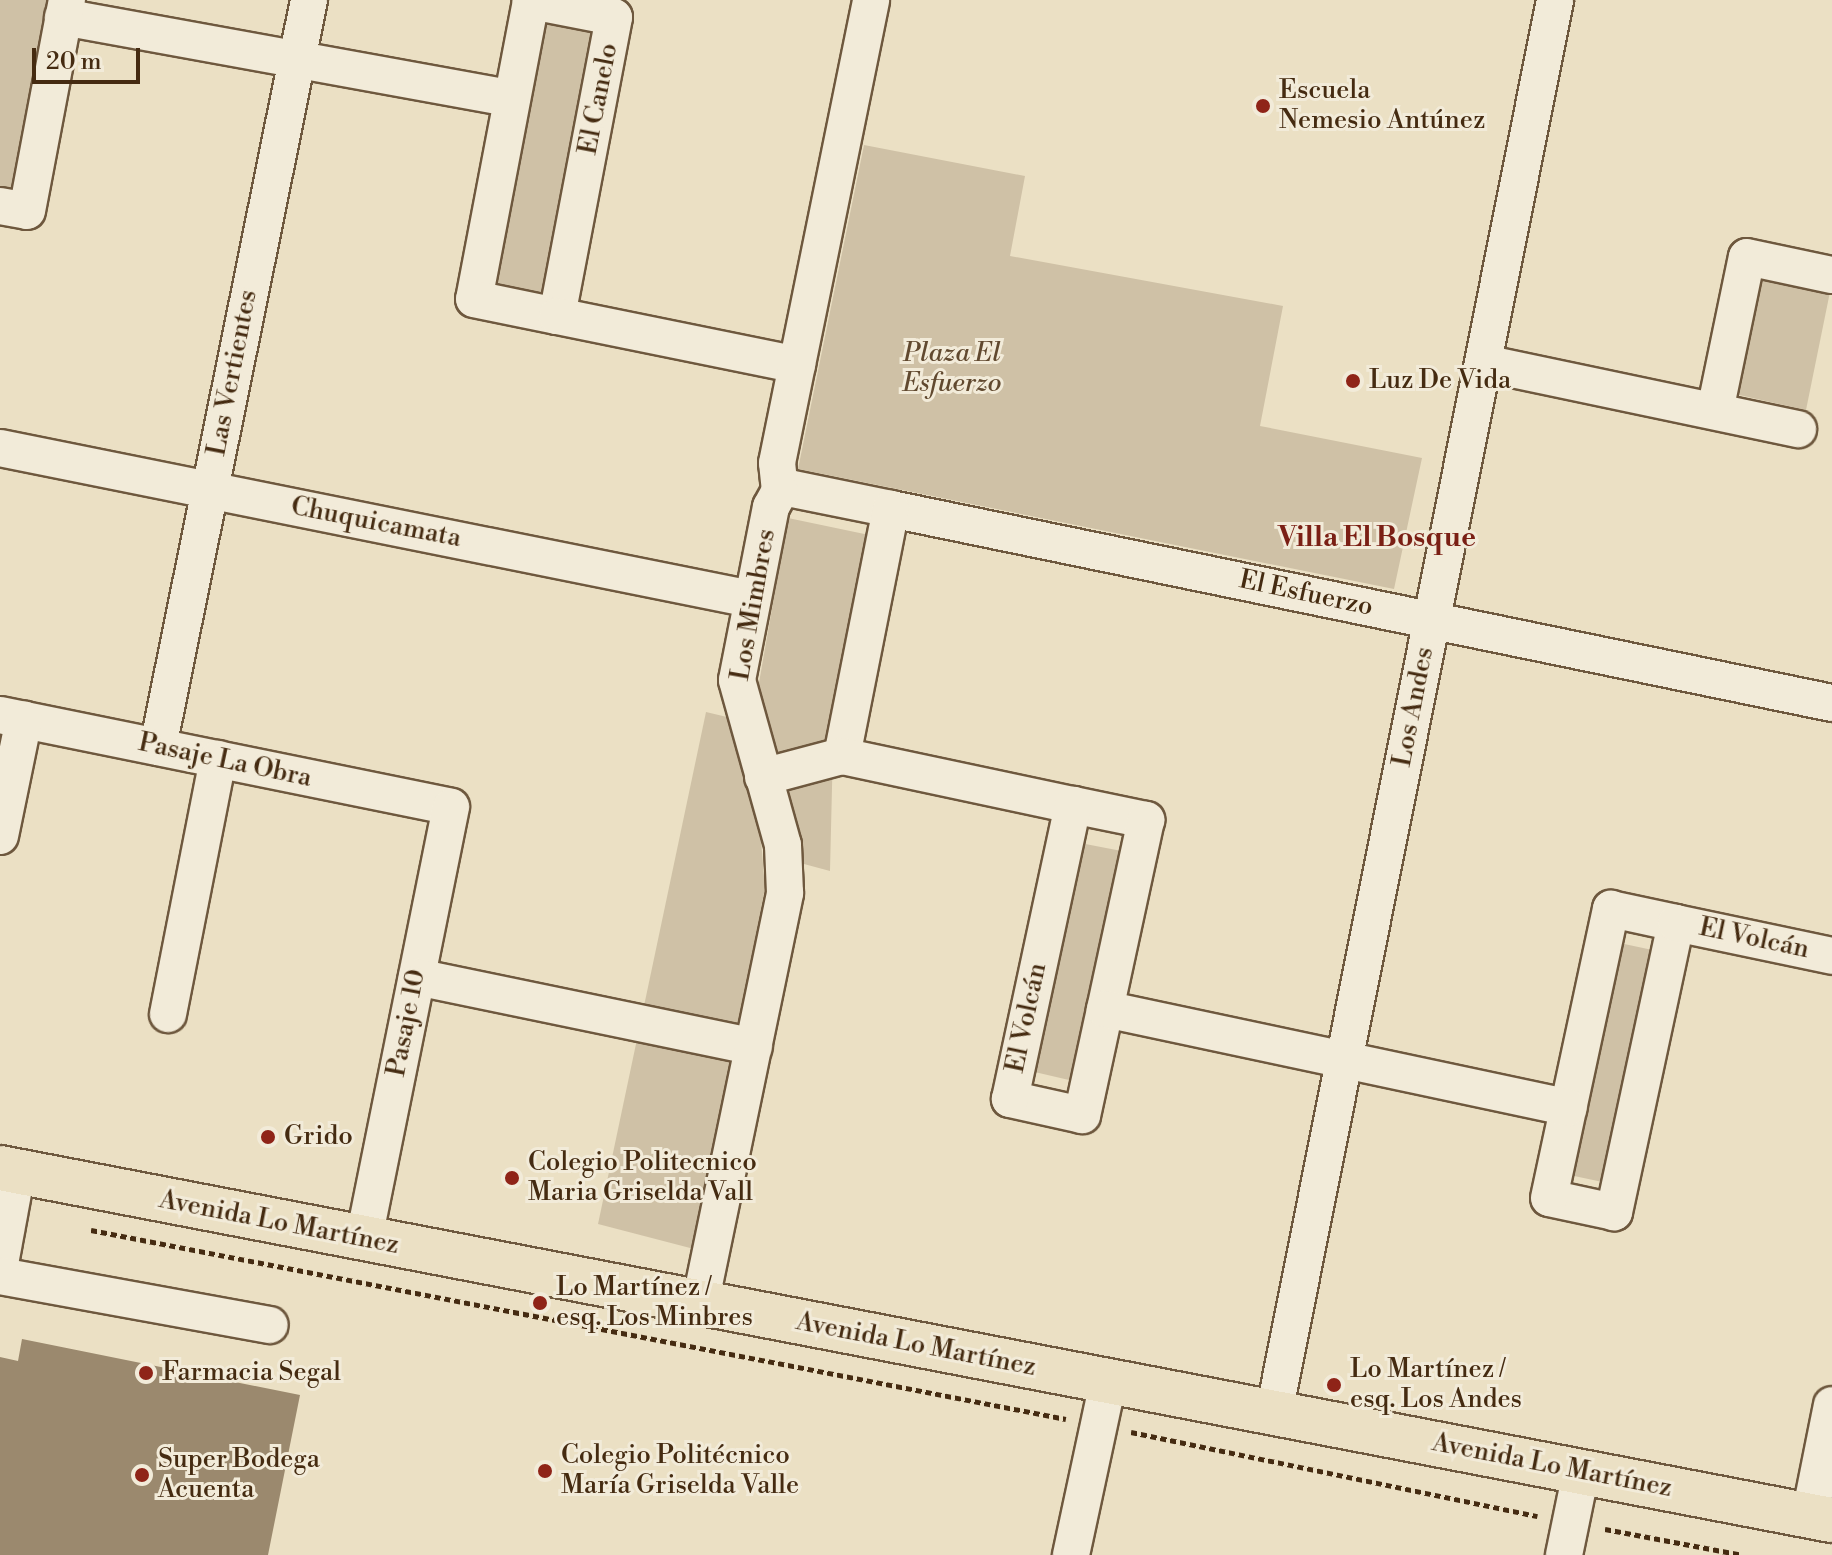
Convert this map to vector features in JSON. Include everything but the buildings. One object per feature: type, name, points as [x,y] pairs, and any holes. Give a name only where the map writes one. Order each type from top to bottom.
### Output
[{"type":"main road","name":"Avenida Lo Martínez","points":[[8,1169],[364,1240],[1821,1518]]},
{"type":"street","name":"Las Vertientes","points":[[158,747],[309,0]]},
{"type":"street","name":"Los Mimbres","points":[[700,1304],[785,881],[783,845],[737,680],[771,507],[780,491],[777,463],[871,0]]},
{"type":"street","name":"Los Andes","points":[[1274,1413],[1555,0]]},
{"type":"street","name":"El Canelo","points":[[557,316],[614,17],[531,1],[474,299],[557,316],[797,365]]},
{"type":"street","points":[[0,206],[27,211],[65,9],[297,59],[512,99]]},
{"type":"street","points":[[1715,411],[1747,257],[1832,275]]},
{"type":"street","points":[[1484,363],[1798,429]]},
{"type":"street","name":"Chuquicamata","points":[[0,448],[751,599]]},
{"type":"street","name":"El Esfuerzo","points":[[780,491],[788,488],[1832,703]]},
{"type":"street","points":[[842,756],[891,509]]},
{"type":"street","points":[[0,836],[12,717]]},
{"type":"street","name":"Pasaje La Obra","points":[[12,717],[451,807]]},
{"type":"street","name":"El Volcán","points":[[763,777],[842,756],[1146,820],[1082,1115],[1010,1099],[1073,805]]},
{"type":"street","points":[[168,1014],[218,759]]},
{"type":"street","name":"Pasaje 10","points":[[364,1240],[451,807]]},
{"type":"street","name":"El Volcán","points":[[1676,923],[1614,1212],[1549,1198],[1611,909],[1832,956]]},
{"type":"street","points":[[417,977],[754,1047]]},
{"type":"street","points":[[1105,1009],[1569,1108]]},
{"type":"street","points":[[0,1264],[8,1169]]},
{"type":"street","points":[[0,1276],[270,1325]]},
{"type":"street","points":[[1071,1555],[1108,1382]]},
{"type":"street","points":[[1821,1518],[1832,1405]]},
{"type":"street","points":[[1568,1539],[1581,1472]]},
{"type":"path","points":[[85,1229],[1098,1425],[1568,1539],[1742,1555]]},
{"type":"green space","points":[[0,0],[67,0],[27,211],[0,206]]},
{"type":"green space","points":[[531,1],[614,17],[557,316],[474,299]]},
{"type":"green space","name":"Plaza El Esfuerzo","points":[[864,145],[1025,176],[1010,256],[1283,306],[1260,426],[1422,458],[1394,589],[798,469]]},
{"type":"green space","points":[[1753,271],[1831,287],[1806,410],[1726,392]]},
{"type":"green space","points":[[788,518],[874,536],[833,746],[830,871],[804,864],[757,694]]},
{"type":"green space","points":[[706,712],[727,717],[741,738],[756,780],[765,888],[694,1249],[598,1224]]},
{"type":"green space","points":[[1075,842],[1132,853],[1082,1083],[1026,1070]]},
{"type":"green space","points":[[1610,941],[1662,952],[1612,1184],[1560,1173]]},
{"type":"place","name":"Escuela Nemesio Antúnez","points":[[1263,106]]},
{"type":"place","name":"Luz De Vida","points":[[1353,381]]},
{"type":"place","name":"Grido","points":[[268,1137]]},
{"type":"place","name":"Colegio Politecnico Maria Griselda Vall","points":[[512,1178]]},
{"type":"place","name":"Lo Martínez / esq. Los Minbres","points":[[540,1303]]},
{"type":"place","name":"Farmacia Segal","points":[[146,1373]]},
{"type":"place","name":"Lo Martínez / esq. Los Andes","points":[[1334,1385]]},
{"type":"place","name":"Colegio Politécnico María Griselda Valle","points":[[545,1471]]},
{"type":"place","name":"Super Bodega Acuenta","points":[[142,1475]]},
{"type":"district","name":"Villa El Bosque","points":[[1377,538]]}]
